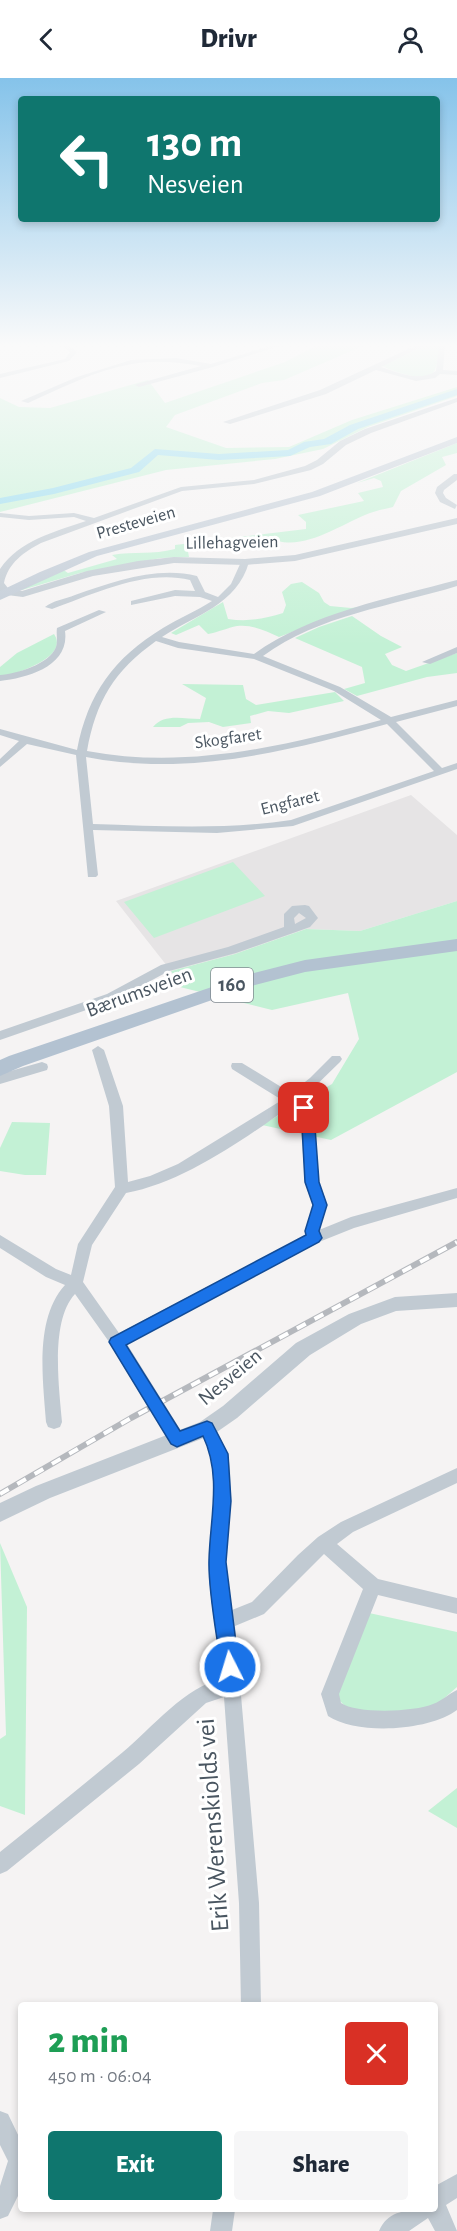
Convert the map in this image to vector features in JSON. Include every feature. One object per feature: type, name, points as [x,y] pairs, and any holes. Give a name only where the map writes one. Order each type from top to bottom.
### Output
[{"type":"main road","name":"Presteveien","points":[[4,594],[44,574],[99,552],[323,491],[443,445]]},
{"type":"main road","name":"Bærumsveien","points":[[5,1065],[250,980],[325,962],[457,945]]},
{"type":"street","points":[[4,594],[1,577],[22,550],[38,541],[181,489],[248,483],[308,468],[338,445]]},
{"type":"street","name":"Lillehagveien","points":[[4,594],[23,594],[91,573],[138,564],[174,560],[245,562],[295,558],[457,521],[452,514],[456,506],[443,500],[439,493],[440,489],[457,476]]},
{"type":"street","points":[[0,515],[29,518],[74,515],[92,520]]},
{"type":"street","points":[[92,875],[81,754],[92,715],[108,680],[130,657],[155,638],[219,600],[240,579],[245,562]]},
{"type":"street","points":[[48,607],[118,584],[174,575],[194,578],[201,594]]},
{"type":"street","points":[[256,657],[271,645],[318,624],[457,583]]},
{"type":"street","points":[[435,590],[457,594]]},
{"type":"street","points":[[134,603],[175,593],[201,594],[219,600]]},
{"type":"street","points":[[0,678],[22,675],[57,655],[61,647],[60,630],[102,612]]},
{"type":"street","points":[[155,638],[178,645],[256,657],[337,689],[388,720],[440,771]]},
{"type":"street","points":[[427,662],[457,650]]},
{"type":"street","name":"Skogfaret","points":[[0,732],[81,754],[159,761],[224,758],[270,750],[457,703]]},
{"type":"street","points":[[0,764],[26,740]]},
{"type":"street","name":"Engfaret","points":[[88,827],[216,829],[273,827],[293,823],[457,766]]},
{"type":"street","points":[[0,1036],[111,997],[165,968],[232,950],[290,929]]},
{"type":"street","points":[[54,1422],[52,1381],[54,1329],[59,1304],[76,1283],[85,1244],[122,1188],[116,1106],[98,1050]]},
{"type":"street","points":[[122,1188],[165,1177],[291,1102],[321,1078],[336,1059]]},
{"type":"street","points":[[237,1066],[291,1102],[304,1108],[308,1127],[310,1169],[320,1205],[312,1231],[314,1238]]},
{"type":"street","points":[[0,1079],[42,1067]]},
{"type":"street","points":[[117,1342],[314,1238],[351,1222],[457,1193]]},
{"type":"street","points":[[0,1240],[51,1272],[76,1283],[117,1342],[177,1439]]},
{"type":"street","name":"Nesveien","points":[[0,1513],[43,1492],[207,1428],[230,1412],[303,1349],[354,1319],[394,1304],[457,1300]]},
{"type":"street","name":"Erik Werenskiolds vei","points":[[207,1428],[220,1454],[222,1468],[223,1501],[217,1562],[225,1622],[249,1903],[251,2002]]},
{"type":"street","points":[[225,1622],[258,1608],[324,1542],[347,1527],[457,1475]]},
{"type":"street","points":[[324,1542],[373,1586],[457,1606]]},
{"type":"street","points":[[373,1586],[330,1694],[332,1706],[337,1712],[367,1718],[413,1718],[437,1713],[457,1699]]},
{"type":"street","points":[[0,1864],[141,1749],[200,1697],[213,1690],[231,1687]]},
{"type":"street","points":[[0,2122],[18,2158]]},
{"type":"street","points":[[0,2208],[9,2193],[18,2163]]},
{"type":"street","points":[[438,2197],[457,2185]]},
{"type":"street","points":[[221,2231],[224,2212]]},
{"type":"street","points":[[390,2231],[417,2212]]},
{"type":"street","points":[[437,2212],[447,2231]]},
{"type":"shaded area","points":[[411,795],[457,835],[457,901],[360,931],[306,929],[235,954],[171,971],[116,901]]},
{"type":"green space","points":[[0,445],[219,445],[226,448],[330,445],[275,459],[166,470],[0,512]]},
{"type":"green space","points":[[451,445],[457,445],[457,453],[442,457],[446,465],[401,491],[393,507],[370,513],[313,538],[289,543],[278,541],[278,538],[187,546],[189,557],[161,558],[80,573],[22,590],[22,587],[62,569],[68,573],[117,559],[112,555],[159,552],[175,549],[175,545],[306,529],[306,522],[298,515],[364,501],[358,493],[383,487],[381,481],[374,478],[357,483]]},
{"type":"green space","points":[[302,582],[319,593],[324,602],[330,606],[351,608],[367,606],[279,637],[248,626],[233,627],[208,634],[199,625],[176,635],[171,633],[223,602],[228,619],[256,619],[283,613],[286,605],[282,592],[291,584]]},
{"type":"green space","points":[[352,616],[402,647],[385,654],[392,665],[406,671],[457,653],[457,673],[427,677],[357,696],[344,689],[365,683],[362,667],[295,638]]},
{"type":"green space","points":[[54,634],[57,642],[55,650],[48,657],[28,668],[0,677],[0,667],[17,653]]},
{"type":"green space","points":[[182,684],[243,685],[246,699],[256,705],[335,692],[344,701],[289,713],[268,711],[250,716],[251,723],[223,727],[209,722],[188,723],[180,727],[153,727],[168,718],[200,719],[206,698]]},
{"type":"green space","points":[[233,862],[265,896],[154,938],[124,902]]},
{"type":"green space","points":[[457,901],[457,1072],[331,1140],[262,1125],[332,1084],[359,1039],[348,993],[272,1010],[180,987],[171,971],[235,954],[306,929],[360,931]]},
{"type":"green space","points":[[12,1122],[50,1123],[46,1175],[25,1175],[0,1171],[0,1148]]},
{"type":"green space","points":[[0,1543],[27,1607],[25,1815],[0,1806],[0,1739],[6,1735]]},
{"type":"green space","points":[[369,1613],[457,1632],[457,1687],[440,1702],[419,1712],[377,1714],[347,1708],[338,1699],[338,1685]]},
{"type":"green space","points":[[457,1788],[457,1828],[428,1811]]},
{"type":"waterway","points":[[0,501],[54,491],[135,470],[155,452],[219,457],[290,453],[305,445]]},
{"type":"railway","points":[[0,1494],[131,1418],[457,1242]]},
{"type":"route","points":[[230,1667],[217,1562],[223,1501],[220,1454],[207,1428],[177,1439],[117,1342],[314,1238],[312,1231],[320,1205],[312,1182],[308,1127],[304,1108]]}]
